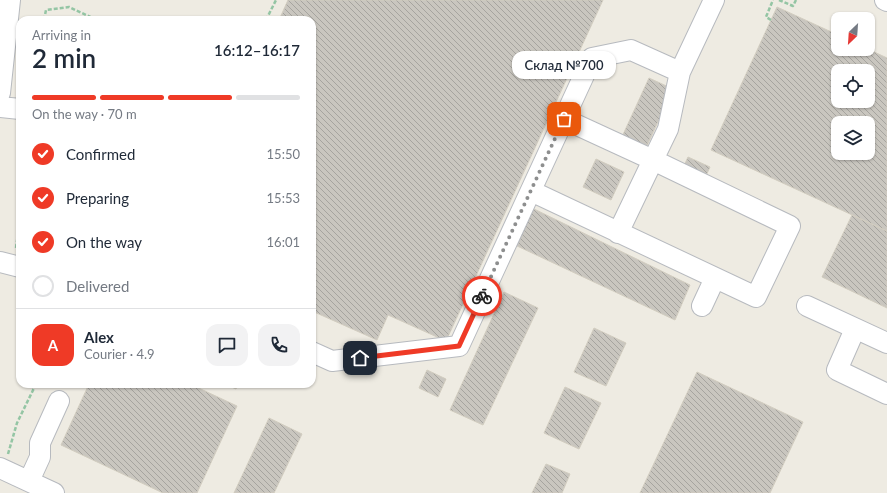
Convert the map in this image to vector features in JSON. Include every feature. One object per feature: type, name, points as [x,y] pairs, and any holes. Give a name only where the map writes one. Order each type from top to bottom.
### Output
[{"type":"lane","points":[[0,93],[10,0]]},
{"type":"lane","points":[[618,233],[668,129],[680,72],[714,0]]},
{"type":"lane","points":[[316,354],[332,361],[459,346],[592,58],[631,50],[680,72]]},
{"type":"lane","points":[[0,107],[16,109]]},
{"type":"lane","points":[[531,191],[756,297],[790,226],[564,119]]},
{"type":"lane","points":[[0,262],[16,265]]},
{"type":"lane","points":[[702,306],[715,278]]},
{"type":"lane","points":[[807,306],[887,343]]},
{"type":"lane","points":[[855,329],[837,370],[887,394]]},
{"type":"lane","points":[[29,481],[40,457],[40,443],[59,401]]},
{"type":"lane","points":[[2,468],[54,493]]},
{"type":"path","points":[[268,16],[276,0]]},
{"type":"path","points":[[772,20],[766,17],[773,0]]},
{"type":"path","points":[[779,0],[793,6],[796,0]]},
{"type":"path","points":[[45,16],[46,10],[69,7],[88,16]]},
{"type":"path","points":[[2,468],[17,423],[34,388]]},
{"type":"building","points":[[288,0],[603,0],[446,341],[388,315],[377,340],[316,313],[316,16],[281,16]]},
{"type":"building","points":[[777,7],[831,32],[831,56],[875,56],[875,52],[887,58],[887,231],[711,150]]},
{"type":"building","points":[[649,78],[673,89],[645,150],[621,139]]},
{"type":"building","points":[[688,157],[710,167],[705,178],[683,168]]},
{"type":"building","points":[[596,159],[624,172],[611,200],[583,187]]},
{"type":"building","points":[[532,208],[690,285],[675,320],[515,245]]},
{"type":"building","points":[[852,215],[887,231],[887,308],[822,277]]},
{"type":"building","points":[[504,292],[538,308],[483,425],[450,410]]},
{"type":"building","points":[[594,328],[626,343],[606,386],[574,372]]},
{"type":"building","points":[[427,370],[446,379],[438,397],[419,388]]},
{"type":"building","points":[[697,372],[803,422],[770,493],[640,493]]},
{"type":"building","points":[[565,387],[601,403],[579,449],[544,433]]},
{"type":"building","points":[[87,388],[199,388],[237,406],[197,493],[163,493],[61,445]]},
{"type":"building","points":[[269,418],[302,434],[274,493],[234,493]]},
{"type":"building","points":[[546,464],[570,474],[562,493],[532,493]]},
{"type":"way so far","points":[[482,296],[564,119]]},
{"type":"place","name":"Склад №700","points":[[564,119]]},
{"type":"route","points":[[360,358],[459,346],[482,296]]}]
